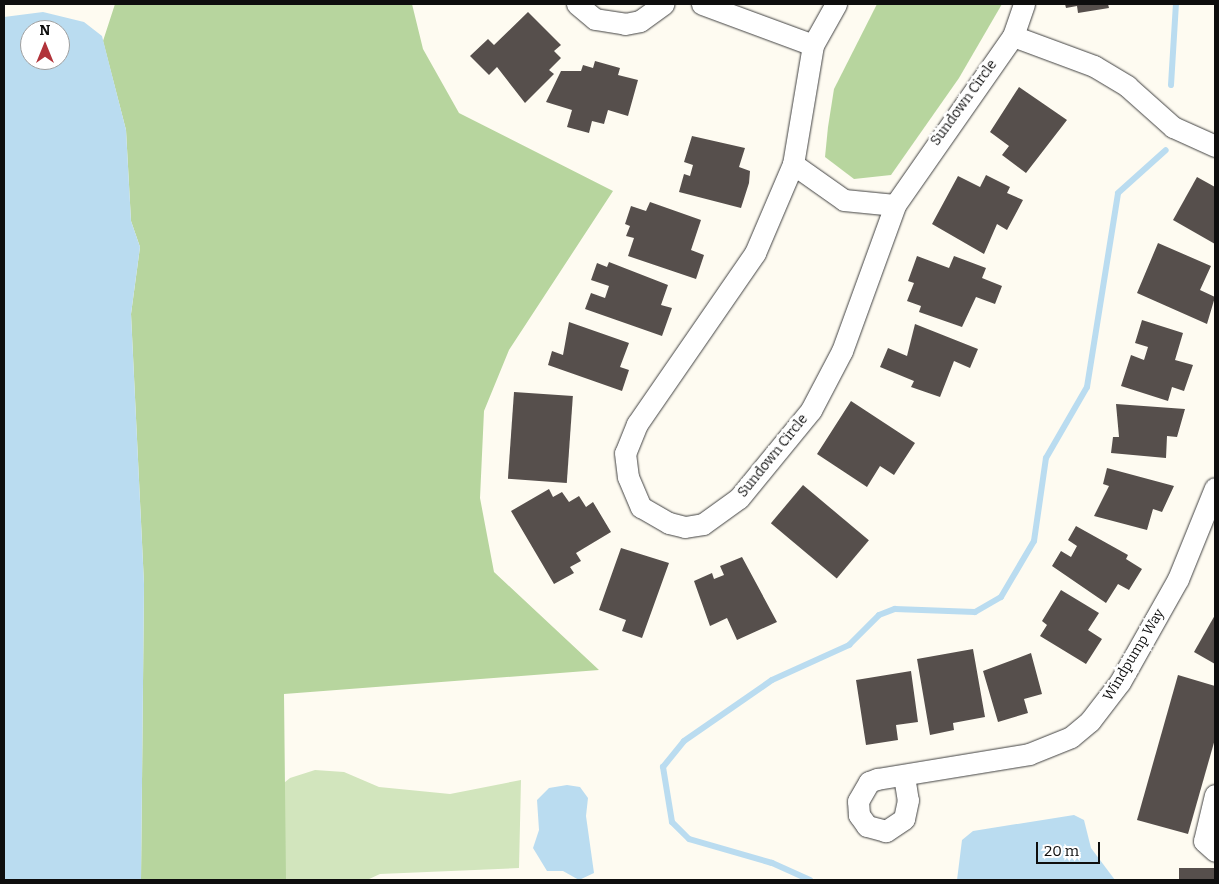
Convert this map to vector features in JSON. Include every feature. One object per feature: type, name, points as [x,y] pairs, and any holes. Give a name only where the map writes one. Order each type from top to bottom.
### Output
[{"type":"street","points":[[577,4],[595,19],[625,24],[640,20],[663,4]]},
{"type":"street","points":[[702,4],[813,45]]},
{"type":"street","name":"Sundown Circle","points":[[836,4],[813,45],[793,164],[755,253],[637,424],[625,453],[628,477],[641,507],[651,516],[685,527],[703,524],[739,498],[811,410],[842,351],[895,205],[1013,36],[1024,4]]},
{"type":"street","points":[[1013,36],[1094,66],[1127,86],[1173,127],[1215,146]]},
{"type":"street","points":[[793,164],[844,200],[895,205]]},
{"type":"street","name":"Windpump Way","points":[[904,776],[1029,754],[1071,737],[1090,721],[1120,682],[1178,580],[1215,488]]},
{"type":"street","points":[[1215,795],[1204,841],[1215,851]]},
{"type":"green space","points":[[115,4],[412,4],[423,49],[459,113],[613,191],[509,350],[484,411],[480,498],[494,572],[599,670],[284,694],[286,880],[141,880],[144,584],[131,314],[140,247],[131,221],[126,130],[103,41]]},
{"type":"green space","points":[[877,4],[1002,4],[959,78],[891,175],[854,179],[825,157],[828,127],[834,89]]},
{"type":"green space","points":[[315,770],[344,772],[379,787],[450,794],[521,780],[519,868],[380,874],[367,880],[275,880],[279,787],[290,778]]},
{"type":"water","points":[[43,12],[84,22],[102,36],[126,130],[131,221],[140,247],[131,314],[144,584],[141,880],[4,880],[4,17]]},
{"type":"water","points":[[567,785],[580,787],[588,798],[586,816],[594,873],[579,880],[563,871],[547,871],[533,848],[539,830],[537,800],[549,788]]},
{"type":"water","points":[[1074,815],[1084,820],[1091,848],[1115,880],[957,880],[962,840],[973,831]]},
{"type":"building","points":[[1065,4],[1108,4],[1109,8],[1078,13],[1077,6],[1066,8]]},
{"type":"building","points":[[528,12],[561,45],[554,51],[561,58],[549,70],[554,74],[525,103],[497,67],[489,75],[470,56],[488,39],[494,45]]},
{"type":"building","points":[[595,61],[620,68],[618,75],[638,80],[628,116],[608,110],[604,124],[592,121],[589,133],[567,127],[572,110],[546,102],[561,71],[581,71],[583,65],[593,68]]},
{"type":"building","points":[[1019,87],[1067,120],[1026,173],[1002,155],[1009,146],[990,132]]},
{"type":"building","points":[[692,136],[745,148],[739,167],[750,171],[749,183],[741,208],[679,192],[684,174],[690,176],[693,165],[684,162]]},
{"type":"building","points":[[986,175],[1010,187],[1007,193],[1023,200],[1007,230],[997,224],[984,254],[932,224],[958,176],[980,187]]},
{"type":"building","points":[[1197,177],[1215,187],[1215,244],[1173,220]]},
{"type":"building","points":[[650,202],[701,220],[691,250],[704,255],[696,279],[628,256],[634,238],[626,236],[630,226],[625,224],[631,206],[646,211]]},
{"type":"building","points":[[1158,243],[1211,266],[1200,290],[1215,297],[1207,324],[1137,293]]},
{"type":"building","points":[[917,256],[949,268],[954,256],[986,268],[982,278],[1002,286],[995,304],[976,297],[962,327],[919,312],[921,306],[907,301],[914,283],[908,281]]},
{"type":"building","points":[[609,262],[668,285],[661,305],[672,308],[662,336],[585,309],[591,293],[605,298],[609,286],[591,280],[597,263],[607,267]]},
{"type":"building","points":[[1142,320],[1183,333],[1175,360],[1193,365],[1184,391],[1172,387],[1168,401],[1121,386],[1131,355],[1144,360],[1148,347],[1135,343]]},
{"type":"building","points":[[569,322],[629,343],[620,367],[629,370],[622,391],[548,365],[552,351],[563,355]]},
{"type":"building","points":[[915,324],[978,349],[970,368],[954,361],[940,397],[911,387],[914,381],[880,367],[888,348],[907,356]]},
{"type":"building","points":[[514,392],[573,396],[567,483],[508,479]]},
{"type":"building","points":[[851,401],[915,443],[894,475],[880,466],[867,487],[817,454]]},
{"type":"building","points":[[1116,404],[1185,409],[1177,437],[1167,436],[1166,458],[1111,453],[1113,437],[1119,437]]},
{"type":"building","points":[[1107,468],[1174,486],[1162,512],[1153,509],[1147,530],[1094,516],[1109,486],[1103,484]]},
{"type":"building","points":[[803,485],[869,540],[837,579],[771,523]]},
{"type":"building","points":[[549,489],[553,497],[562,492],[569,502],[579,496],[586,507],[593,502],[611,532],[576,553],[581,561],[570,567],[574,573],[554,584],[511,511]]},
{"type":"building","points":[[1076,526],[1128,555],[1126,559],[1142,569],[1129,590],[1118,584],[1106,603],[1052,566],[1061,551],[1071,557],[1077,546],[1068,540]]},
{"type":"building","points":[[621,548],[669,563],[642,638],[622,631],[626,620],[599,610]]},
{"type":"building","points":[[742,557],[777,622],[737,640],[727,618],[710,626],[694,581],[712,573],[714,579],[724,575],[720,566]]},
{"type":"building","points":[[1061,590],[1099,613],[1088,630],[1102,639],[1086,664],[1040,636],[1047,625],[1042,621]]},
{"type":"building","points":[[1215,615],[1215,664],[1194,652]]},
{"type":"building","points":[[973,649],[985,717],[953,723],[954,730],[930,735],[917,659]]},
{"type":"building","points":[[1031,653],[1042,694],[1024,699],[1028,713],[998,722],[983,671]]},
{"type":"building","points":[[911,671],[918,722],[896,725],[898,740],[866,745],[856,680]]},
{"type":"building","points":[[1178,675],[1215,686],[1215,739],[1188,834],[1137,820]]},
{"type":"building","points":[[1179,868],[1215,868],[1215,880],[1179,880]]},
{"type":"waterway","points":[[1171,85],[1176,4]]},
{"type":"waterway","points":[[810,880],[772,863],[689,839],[672,822],[663,767],[684,741],[772,680],[849,645],[879,615],[895,609],[975,612],[1001,597],[1034,541],[1046,458],[1087,387],[1118,193],[1166,150]]}]
